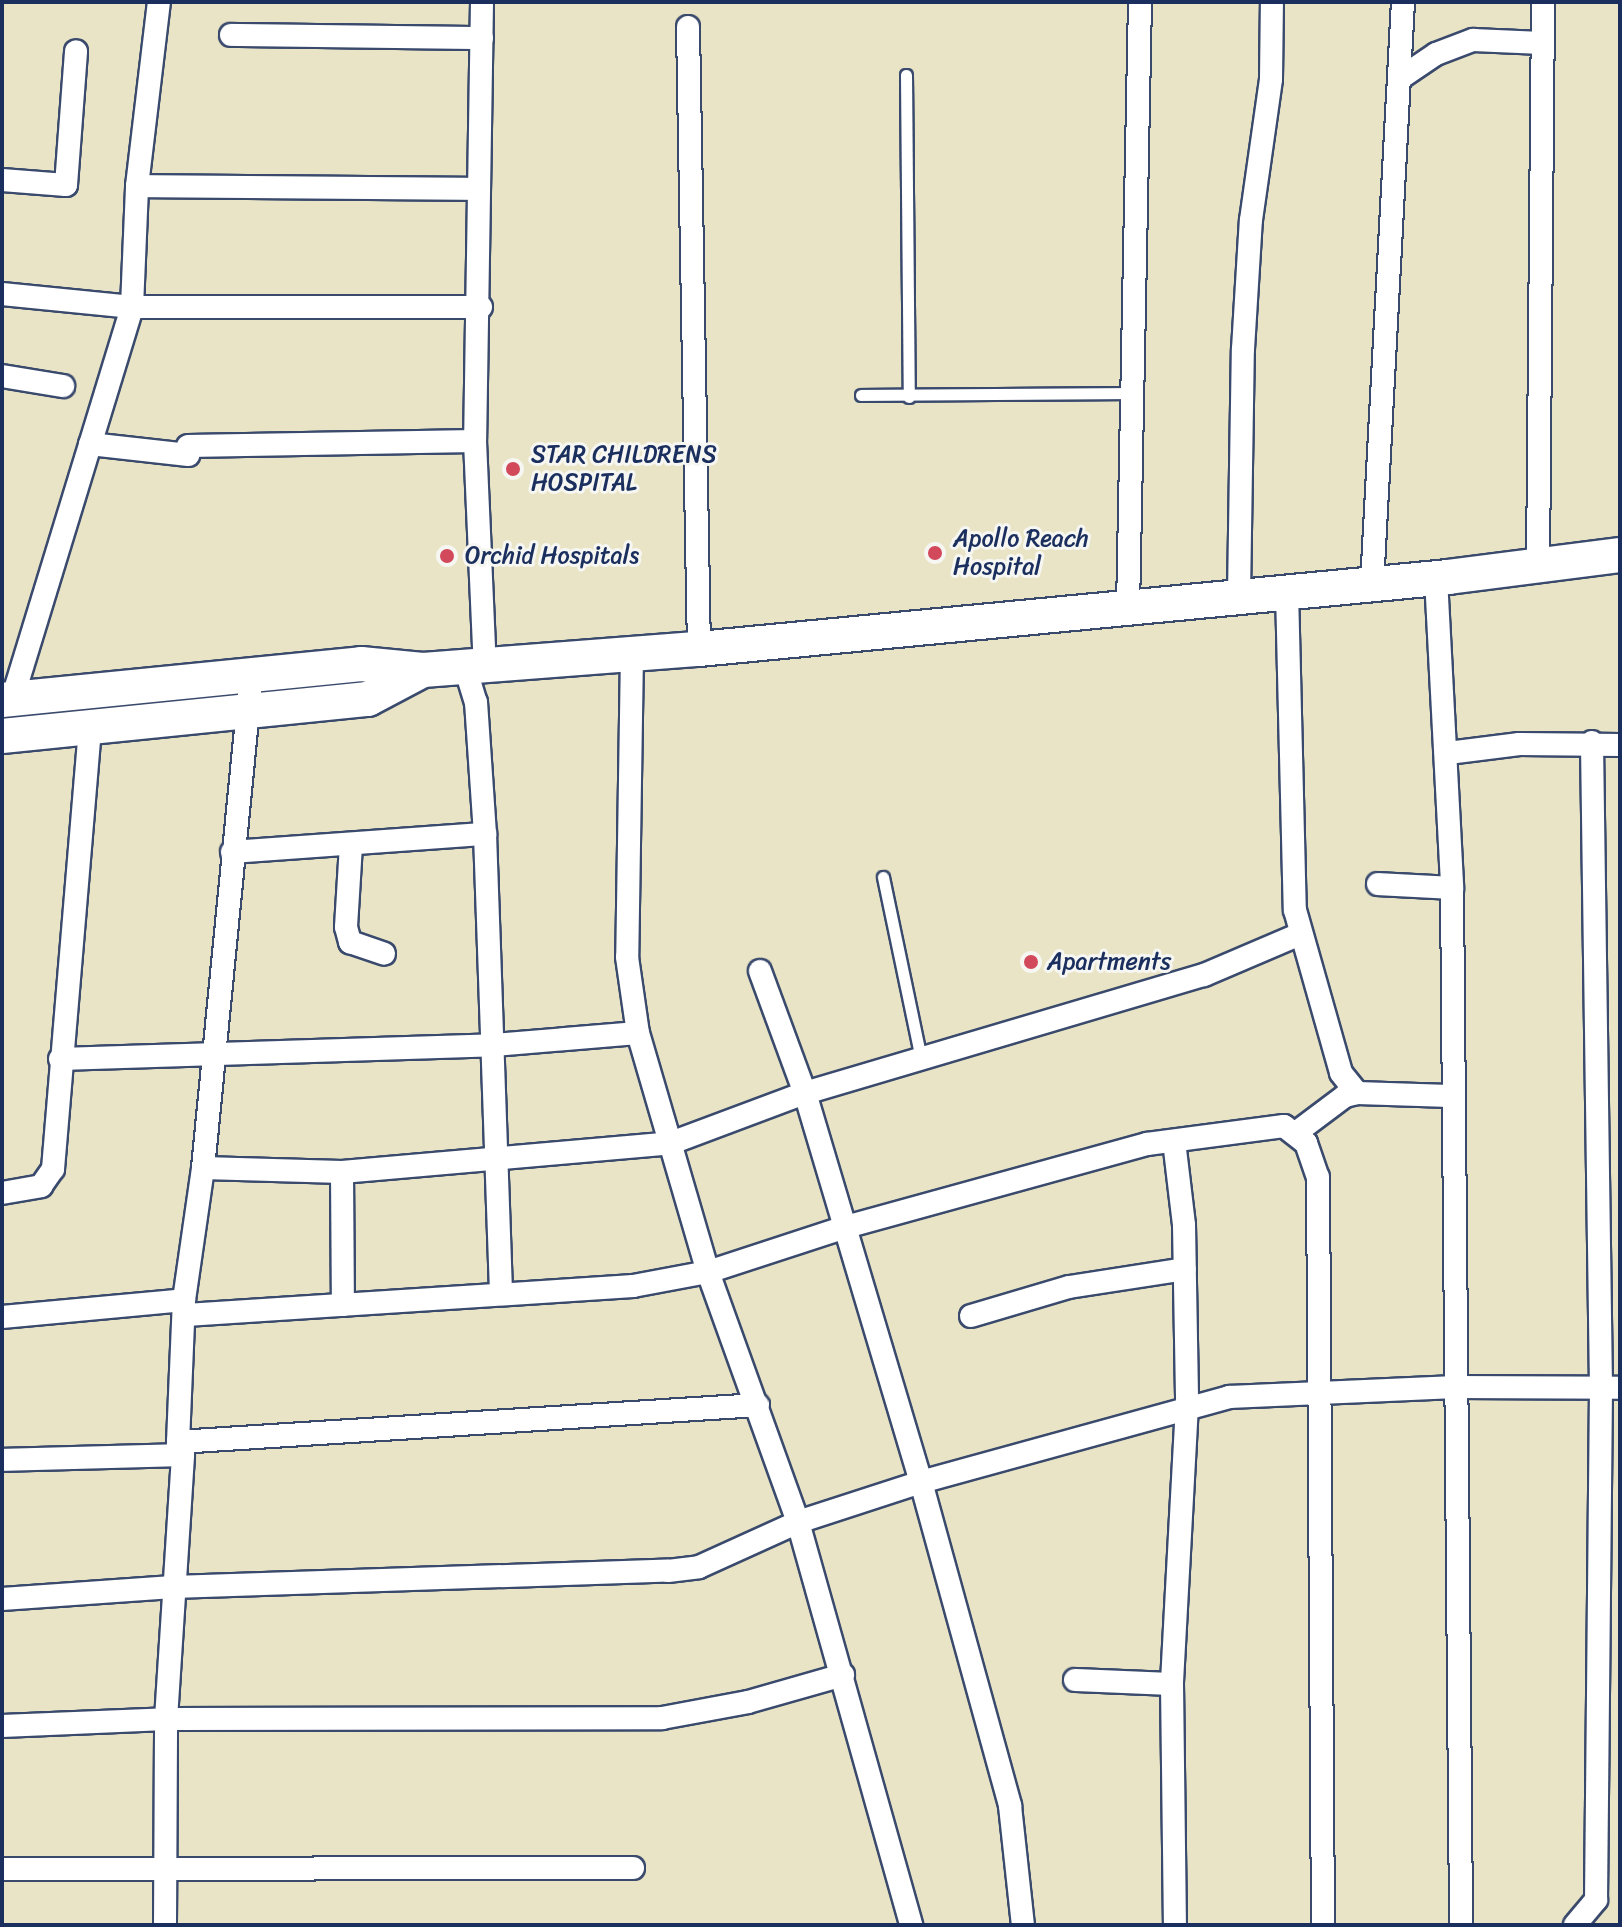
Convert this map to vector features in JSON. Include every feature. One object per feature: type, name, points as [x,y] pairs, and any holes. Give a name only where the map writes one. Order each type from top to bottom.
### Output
[{"type":"main road","points":[[7,700],[250,693],[368,699],[423,670],[699,649],[1128,609],[1239,595],[1372,585],[1538,567],[1620,555]]},
{"type":"main road","points":[[2,736],[90,730],[250,693]]},
{"type":"street","points":[[7,700],[132,307],[137,186],[159,2]]},
{"type":"street","points":[[482,2],[475,666],[494,1045],[493,1162],[501,1292]]},
{"type":"street","points":[[1128,609],[1140,2]]},
{"type":"street","points":[[1239,595],[1243,349],[1251,220],[1271,79],[1272,2]]},
{"type":"street","points":[[1372,585],[1402,77],[1403,2]]},
{"type":"street","points":[[1538,567],[1543,2]]},
{"type":"street","points":[[688,27],[699,649]]},
{"type":"street","points":[[231,35],[482,38]]},
{"type":"street","points":[[1402,77],[1436,54],[1473,40],[1542,43]]},
{"type":"street","points":[[2,180],[66,185],[76,51]]},
{"type":"street","points":[[137,186],[479,189]]},
{"type":"street","points":[[2,294],[132,307],[481,307]]},
{"type":"street","points":[[2,376],[63,386]]},
{"type":"street","points":[[90,444],[188,450],[475,441]]},
{"type":"street","points":[[1436,578],[1448,753],[1444,807],[1452,888],[1450,1096],[1461,1925]]},
{"type":"street","points":[[1287,591],[1300,934],[1341,1073],[1357,1093]]},
{"type":"street","points":[[632,653],[627,957],[638,1033],[708,1272],[798,1522],[911,1925]]},
{"type":"street","points":[[165,1925],[166,1719],[181,1448],[185,1308],[203,1168],[250,693]]},
{"type":"street","points":[[2,1193],[41,1186],[53,1169],[90,730]]},
{"type":"street","points":[[1448,753],[1592,742],[1620,745]]},
{"type":"street","points":[[1575,1925],[1596,1900],[1611,1388],[1609,1001],[1592,742]]},
{"type":"street","points":[[232,852],[485,834]]},
{"type":"street","points":[[351,845],[346,927],[350,942],[384,954]]},
{"type":"street","points":[[1378,884],[1452,888]]},
{"type":"street","points":[[203,1168],[342,1172],[493,1162],[671,1143],[805,1093],[1204,975],[1300,934]]},
{"type":"street","points":[[760,971],[805,1093],[921,1482],[1010,1806],[1023,1925]]},
{"type":"street","points":[[60,1059],[494,1045],[638,1033]]},
{"type":"street","points":[[2,1317],[185,1308],[343,1305],[501,1292],[584,1293],[708,1272],[846,1227],[1174,1141],[1269,1126],[1297,1132],[1345,1096],[1357,1093],[1450,1096]]},
{"type":"street","points":[[1297,1132],[1318,1177],[1323,1925]]},
{"type":"street","points":[[1174,1141],[1185,1269],[1187,1405],[1172,1684],[1175,1925]]},
{"type":"street","points":[[342,1172],[343,1305]]},
{"type":"street","points":[[971,1316],[1069,1287],[1185,1269]]},
{"type":"street","points":[[2,1599],[173,1587],[668,1571],[699,1567],[798,1522],[921,1482],[1187,1405],[1229,1397],[1319,1392],[1456,1387],[1611,1388]]},
{"type":"street","points":[[2,1460],[758,1405]]},
{"type":"street","points":[[2,1726],[166,1719],[662,1718],[748,1702],[843,1675]]},
{"type":"street","points":[[1075,1680],[1172,1684]]},
{"type":"street","points":[[2,1869],[633,1868]]},
{"type":"lane","points":[[906,75],[909,397]]},
{"type":"lane","points":[[861,395],[1130,393]]},
{"type":"lane","points":[[883,877],[921,1059]]},
{"type":"place","name":"STAR CHILDRENS HOSPITAL","points":[[513,469]]},
{"type":"place","name":"Apollo Reach Hospital","points":[[935,553]]},
{"type":"place","name":"Orchid Hospitals","points":[[447,556]]},
{"type":"place","name":"Apartments","points":[[1031,962]]}]
